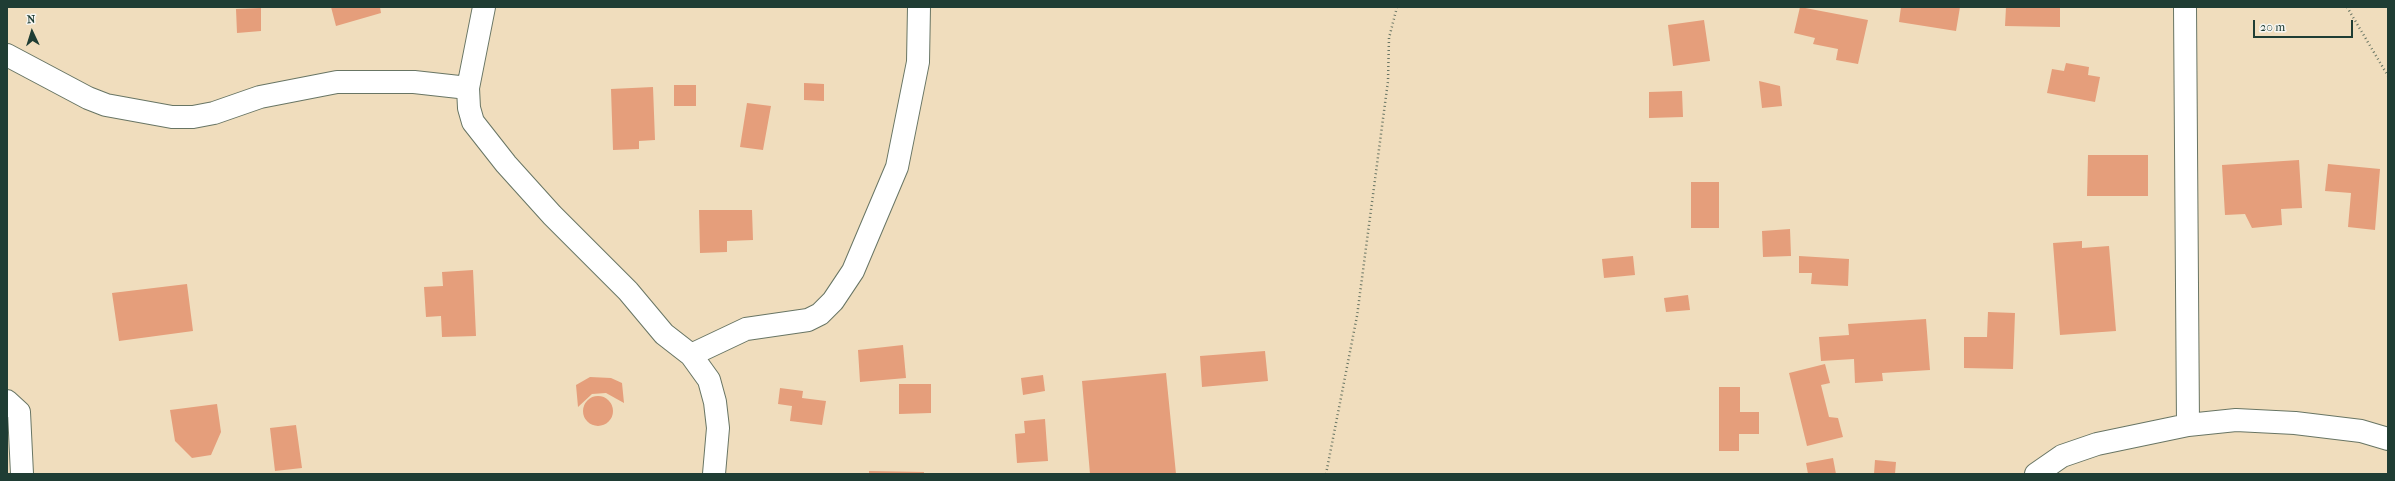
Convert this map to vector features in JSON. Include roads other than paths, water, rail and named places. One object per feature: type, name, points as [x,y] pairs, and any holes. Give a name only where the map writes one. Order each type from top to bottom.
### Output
[{"type":"street","points":[[484,7],[468,88],[469,108],[473,122],[506,164],[552,215],[628,290],[664,334],[691,354],[708,380],[715,402],[718,428],[714,474]]},
{"type":"street","points":[[691,354],[746,329],[808,320],[820,314],[833,301],[853,271],[897,167],[918,62],[919,7]]},
{"type":"street","points":[[2185,7],[2188,425]]},
{"type":"street","points":[[7,55],[88,98],[106,105],[172,117],[193,117],[214,113],[260,97],[337,82],[414,82],[468,88]]},
{"type":"street","points":[[7,401],[19,412],[22,474]]},
{"type":"street","points":[[2036,474],[2062,456],[2090,446],[2188,425],[2236,420],[2295,423],[2360,431],[2388,440]]}]
